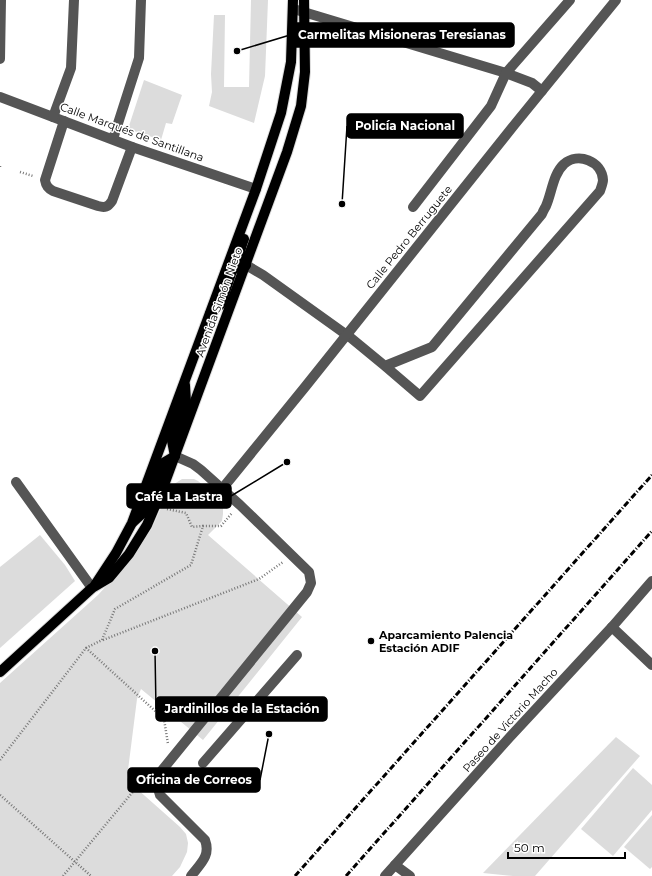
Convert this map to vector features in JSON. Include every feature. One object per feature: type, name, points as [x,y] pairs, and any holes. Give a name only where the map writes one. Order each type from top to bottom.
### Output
[{"type":"main road","name":"Avenida Simón Nieto","points":[[0,672],[92,588],[109,578],[129,554],[147,525],[175,456],[246,265],[287,152],[301,106],[305,72],[304,0]]},
{"type":"main road","name":"Avenida Simón Nieto","points":[[92,588],[116,553],[132,523],[256,189],[281,113],[291,62],[293,4]]},
{"type":"main road","points":[[246,265],[241,259],[240,248],[254,213],[256,189]]},
{"type":"main road","points":[[210,315],[221,304],[232,272],[240,264],[246,265]]},
{"type":"main road","points":[[132,523],[146,510],[163,463],[175,456],[172,441],[186,402],[185,381]]},
{"type":"street","points":[[0,58],[1,0]]},
{"type":"street","points":[[53,117],[71,68],[74,0]]},
{"type":"street","points":[[113,139],[139,58],[141,0]]},
{"type":"street","points":[[412,207],[491,106],[506,73],[570,0]]},
{"type":"street","name":"Calle Pedro Berruguete","points":[[222,489],[616,0]]},
{"type":"street","points":[[293,4],[304,11],[345,25],[506,73],[532,83],[542,91]]},
{"type":"street","name":"Calle Marqués de Santillana","points":[[0,97],[132,147],[256,189]]},
{"type":"street","points":[[64,121],[45,180],[48,188],[53,191],[98,206],[106,207],[112,201],[132,147]]},
{"type":"street","points":[[246,265],[263,275],[347,335],[420,396],[600,191],[603,180],[601,169],[594,162],[582,158],[572,159],[563,164],[557,174],[547,205],[542,214],[432,347],[385,366]]},
{"type":"street","points":[[175,456],[193,464],[240,505],[309,572],[311,583],[306,592],[159,774],[157,785],[160,795],[205,840],[207,846],[205,858],[191,876]]},
{"type":"street","points":[[16,482],[92,588]]},
{"type":"street","name":"Paseo de Victorio Macho","points":[[385,876],[612,627],[652,581]]},
{"type":"street","points":[[612,627],[652,665]]},
{"type":"street","points":[[203,763],[297,655]]},
{"type":"street","points":[[395,865],[410,876]]},
{"type":"path","points":[[155,506],[186,513],[192,527],[221,526],[240,505]]},
{"type":"path","points":[[102,640],[115,609],[191,565],[203,526]]},
{"type":"path","points":[[0,760],[86,648],[102,640],[259,579],[293,555]]},
{"type":"path","points":[[86,648],[164,719],[171,760]]},
{"type":"path","points":[[63,876],[136,788],[157,785]]},
{"type":"path","points":[[0,795],[92,876]]},
{"type":"shaded area","points":[[251,0],[268,0],[265,76],[254,123],[209,106],[212,92],[211,74],[214,15],[225,15],[224,87],[249,87]]},
{"type":"shaded area","points":[[144,80],[182,95],[172,124],[166,123],[161,140],[128,129]]},
{"type":"shaded area","points":[[182,479],[194,479],[198,481],[218,497],[223,506],[222,521],[208,535],[302,617],[203,740],[141,689],[137,699],[127,778],[186,834],[188,843],[187,852],[180,867],[172,876],[0,876],[0,683],[98,595],[119,572],[151,530],[171,486]]},
{"type":"shaded area","points":[[40,535],[65,565],[75,581],[0,648],[0,567]]},
{"type":"shaded area","points":[[616,737],[640,756],[535,876],[513,876],[483,873],[557,797]]},
{"type":"shaded area","points":[[633,768],[652,785],[652,810],[613,856],[581,829]]},
{"type":"shaded area","points":[[652,815],[652,867],[650,869],[624,847]]},
{"type":"railway","points":[[295,876],[652,475]]},
{"type":"railway","points":[[346,876],[652,531]]},
{"type":"place","name":"Carmelitas Misioneras Teresianas","points":[[237,51]]},
{"type":"place","name":"Policía Nacional","points":[[342,204]]},
{"type":"place","name":"Café La Lastra","points":[[287,462]]},
{"type":"place","name":"Aparcamiento Palencia Estación ADIF","points":[[371,641]]},
{"type":"place","name":"Jardinillos de la Estación","points":[[155,651]]},
{"type":"place","name":"Oficina de Correos","points":[[269,734]]}]
